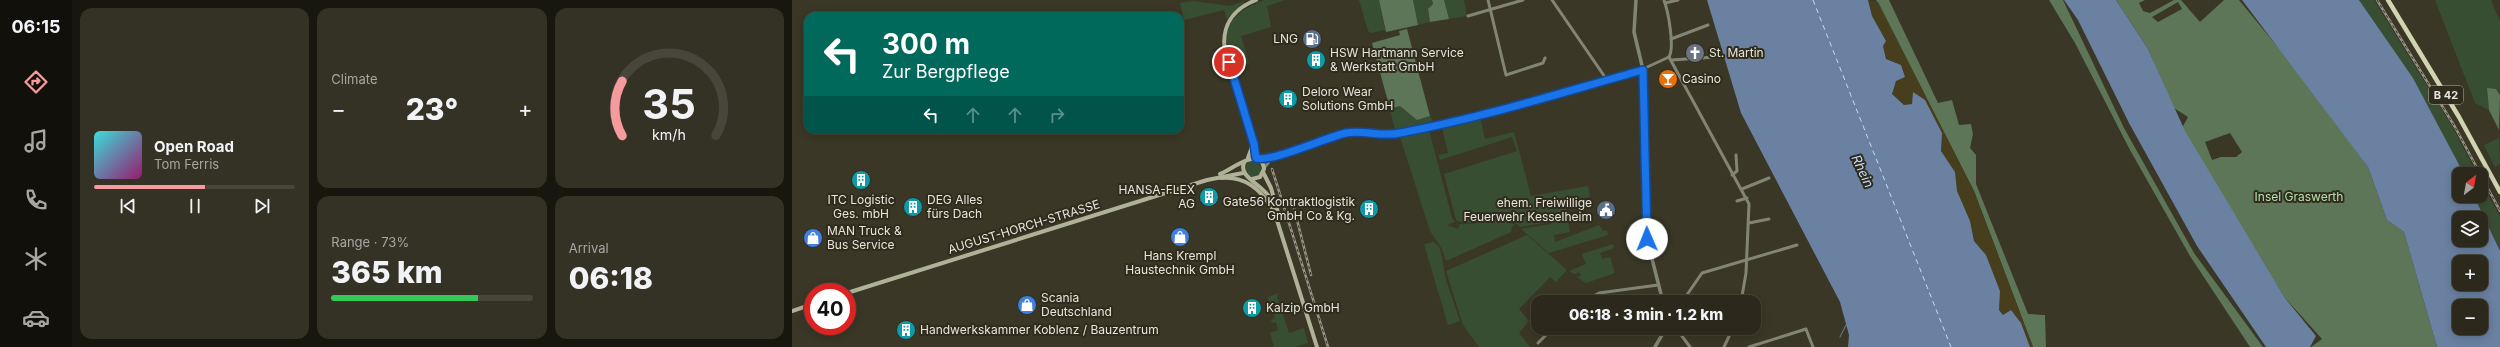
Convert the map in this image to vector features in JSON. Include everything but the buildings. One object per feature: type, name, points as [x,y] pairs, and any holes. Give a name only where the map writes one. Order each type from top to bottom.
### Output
[{"type":"main road","points":[[1256,0],[1234,13],[1227,25],[1224,39],[1225,51],[1253,140],[1257,159],[1276,200],[1281,226],[1317,347]]},
{"type":"main road","name":"B 42","points":[[2388,0],[2459,117],[2500,192]]},
{"type":"main road","points":[[1253,140],[1252,150],[1248,159],[1257,159]]},
{"type":"main road","name":"AUGUST-HORCH-STRASSE","points":[[856,290],[1206,180],[1244,163],[1248,159]]},
{"type":"main road","points":[[1244,163],[1243,173],[1266,191],[1281,226]]},
{"type":"main road","points":[[1252,179],[1260,177],[1263,170]]},
{"type":"main road","name":"AUGUST-HORCH-STRASSE","points":[[1206,180],[1243,173]]},
{"type":"main road","points":[[1206,180],[1225,178],[1246,182],[1258,189],[1275,212]]},
{"type":"main road","points":[[792,310],[804,307]]},
{"type":"street","points":[[1488,0],[1506,75],[1543,63],[1545,58]]},
{"type":"street","points":[[1468,16],[1523,0]]},
{"type":"street","points":[[1552,0],[1607,80]]},
{"type":"street","points":[[1636,0],[1634,32],[1643,70],[1647,178],[1646,229],[1661,295]]},
{"type":"street","points":[[1257,159],[1272,157],[1344,133],[1398,134],[1480,116],[1643,70],[1669,57],[1671,53],[1671,39],[1665,1],[1678,0]]},
{"type":"street","points":[[1671,39],[1708,25]]},
{"type":"street","points":[[1669,57],[1672,60],[1732,175],[1748,198],[1749,224],[1742,295]]},
{"type":"street","points":[[1672,60],[1715,57]]},
{"type":"street","points":[[1732,175],[1737,171],[1738,166],[1736,155]]},
{"type":"street","points":[[1263,170],[1272,157]]},
{"type":"street","points":[[1742,189],[1769,178]]},
{"type":"street","points":[[1737,201],[1748,198]]},
{"type":"street","points":[[1749,224],[1769,219]]},
{"type":"street","points":[[1687,295],[1702,273],[1797,245]]},
{"type":"street","points":[[1595,295],[1599,293],[1658,285]]},
{"type":"street","points":[[1749,347],[1806,329],[1813,347]]},
{"type":"street","points":[[1538,343],[1547,335]]},
{"type":"street","points":[[1656,347],[1662,335]]},
{"type":"street","points":[[1681,335],[1690,347]]},
{"type":"street","points":[[1724,347],[1729,335]]},
{"type":"green space","points":[[1264,0],[1285,0],[1267,6],[1271,27],[1241,36],[1249,63],[1233,69],[1227,44],[1229,26],[1234,18],[1241,12]]},
{"type":"green space","points":[[1359,0],[1379,0],[1385,30],[1371,33],[1368,31]]},
{"type":"green space","points":[[1379,0],[1413,0],[1418,25],[1386,32]]},
{"type":"green space","points":[[1413,0],[1432,0],[1433,4],[1428,10],[1430,22],[1418,25]]},
{"type":"green space","points":[[1432,0],[1444,0],[1449,19],[1430,22],[1428,9],[1433,4]]},
{"type":"green space","points":[[1444,0],[1464,0],[1467,16],[1449,19]]},
{"type":"green space","points":[[1876,0],[1889,0],[1938,103],[1952,100],[1959,125],[1971,124],[1973,134],[1970,148],[1976,155],[1976,184],[2028,314],[2045,315],[2046,347],[2033,347],[1974,191]]},
{"type":"green space","points":[[2049,0],[2063,0],[2124,128],[2194,253],[2263,347],[2250,347],[2190,256],[2130,150],[2075,43]]},
{"type":"green space","name":"Insel Graswerth","points":[[2116,0],[2145,0],[2139,3],[2143,11],[2150,13],[2174,0],[2181,0],[2200,22],[2224,0],[2239,0],[2314,91],[2368,167],[2387,220],[2404,232],[2437,347],[2311,347],[2322,339],[2285,298],[2182,128],[2188,117],[2174,108],[2148,49]],"holes":[[[2178,2],[2182,9],[2158,22],[2152,17]],[[2230,133],[2242,152],[2236,157],[2221,157],[2212,160],[2205,142]]]},
{"type":"green space","points":[[2359,0],[2374,0],[2453,128],[2473,167],[2460,167],[2413,78]]},
{"type":"green space","points":[[2435,0],[2491,0],[2500,22],[2500,91],[2487,89],[2489,110],[2475,103]]},
{"type":"green space","points":[[1193,1],[1230,6],[1245,1],[1227,19],[1224,10],[1184,20],[1184,12],[1182,12],[1180,3]]},
{"type":"green space","points":[[1407,29],[1430,116],[1417,120],[1400,106],[1390,109],[1372,43],[1400,35],[1399,31]]},
{"type":"green space","points":[[2487,88],[2496,89],[2500,95],[2499,130],[2489,110]]},
{"type":"green space","points":[[1400,106],[1417,120],[1430,116],[1434,124],[1399,132],[1398,129],[1395,130],[1390,109]]},
{"type":"green space","points":[[1480,117],[1485,139],[1514,132],[1531,196],[1588,186],[1590,197],[1547,204],[1549,216],[1548,208],[1565,205],[1570,232],[1554,235],[1555,242],[1599,225],[1603,231],[1607,230],[1608,235],[1549,253],[1521,229],[1551,224],[1551,222],[1520,227],[1511,220],[1502,217],[1494,217],[1473,223],[1465,223],[1456,220],[1444,174],[1517,151],[1512,137],[1440,160],[1438,155],[1448,153],[1442,127]]},
{"type":"green space","points":[[1429,130],[1452,218],[1455,222],[1447,225],[1458,229],[1460,224],[1473,224],[1498,217],[1515,225],[1512,227],[1511,232],[1446,261],[1442,249],[1430,231],[1400,137]]},
{"type":"green space","points":[[2499,138],[2500,164],[2495,167],[2484,145]]},
{"type":"green space","points":[[1253,161],[1259,163],[1261,169],[1259,175],[1253,177],[1247,175],[1245,169],[1247,163]]},
{"type":"green space","points":[[2488,194],[2500,217],[2500,251],[2488,226],[2488,211],[2481,211],[2477,203],[2488,203]]},
{"type":"green space","points":[[1527,235],[1567,270],[1556,282],[1550,277],[1519,309],[1529,321],[1519,333],[1530,347],[1479,347],[1463,325],[1446,271]]},
{"type":"green space","points":[[1434,242],[1440,248],[1446,280],[1460,321],[1448,325],[1424,244]]},
{"type":"green space","points":[[1613,244],[1614,248],[1600,253],[1602,259],[1610,257],[1615,273],[1586,283],[1577,277],[1581,276],[1579,272],[1574,274],[1569,271],[1586,264],[1582,254]]},
{"type":"green space","points":[[1279,293],[1277,296],[1289,333],[1304,328],[1308,343],[1295,347],[1274,347],[1270,333],[1278,330],[1276,322],[1272,323],[1271,320],[1275,318],[1268,297]]},
{"type":"sand","points":[[1868,0],[1878,2],[1974,191],[2033,347],[2030,347],[2021,323],[2011,310],[2003,315],[1999,310],[2000,291],[1986,255],[1975,241],[1970,221],[1957,191],[1955,172],[1941,151],[1941,133],[1913,93],[1912,104],[1904,105],[1892,94],[1896,81],[1905,77],[1901,65],[1887,59],[1883,46],[1886,41],[1872,16]]},
{"type":"water","name":"Rhein","points":[[1707,0],[1868,0],[1872,16],[1886,41],[1883,46],[1886,59],[1901,65],[1905,77],[1896,81],[1892,94],[1904,105],[1912,104],[1913,92],[1925,100],[1942,133],[1941,151],[1955,172],[1957,191],[1970,221],[1974,241],[1986,255],[2000,291],[1999,310],[2003,315],[2011,310],[2021,323],[2030,347],[1848,347],[1849,335],[1840,302],[1741,113]]},
{"type":"water","points":[[2064,0],[2116,0],[2148,49],[2185,131],[2285,298],[2316,336],[2310,347],[2266,347],[2197,246],[2129,123],[2078,20]]},
{"type":"water","points":[[2242,0],[2359,0],[2413,78],[2460,167],[2452,167],[2452,203],[2477,203],[2481,211],[2452,211],[2452,247],[2488,247],[2488,226],[2500,251],[2500,347],[2437,347],[2404,232],[2387,220],[2368,167]]},
{"type":"waterway","points":[[1840,337],[1846,325]]},
{"type":"ferry route","points":[[1813,0],[1951,347]]},
{"type":"railway","points":[[2377,0],[2455,127],[2500,211]]},
{"type":"railway","points":[[1272,169],[1328,347]]},
{"type":"railway","points":[[1294,208],[1311,275]]},
{"type":"place","name":"LNG","points":[[1312,39]]},
{"type":"place","name":"St. Martin","points":[[1695,53]]},
{"type":"place","name":"HSW Hartmann Service & Werkstatt GmbH","points":[[1316,60]]},
{"type":"place","name":"Casino","points":[[1668,79]]},
{"type":"place","name":"Deloro Wear Solutions GmbH","points":[[1288,99]]},
{"type":"place","name":"ITC Logistic Ges. mbH","points":[[861,180]]},
{"type":"place","name":"HANSA-FLEX AG","points":[[1209,197]]},
{"type":"place","name":"DEG Alles fürs Dach","points":[[913,207]]},
{"type":"place","name":"Gate56 Kontraktlogistik GmbH Co & Kg.","points":[[1369,209]]},
{"type":"place","name":"ehem. Freiwillige Feuerwehr Kesselheim","points":[[1606,210]]},
{"type":"place","name":"Hans Krempl Haustechnik GmbH","points":[[1180,237]]},
{"type":"place","name":"MAN Truck & Bus Service","points":[[813,238]]},
{"type":"place","name":"Scania Deutschland","points":[[1027,305]]},
{"type":"place","name":"Kalzip GmbH","points":[[1252,308]]},
{"type":"place","name":"Handwerkskammer Koblenz / Bauzentrum","points":[[906,330]]},
{"type":"route","points":[[1229,62],[1254,144],[1256,158],[1258,159],[1272,157],[1344,133],[1398,134],[1480,116],[1643,70],[1645,78],[1647,239]]}]
